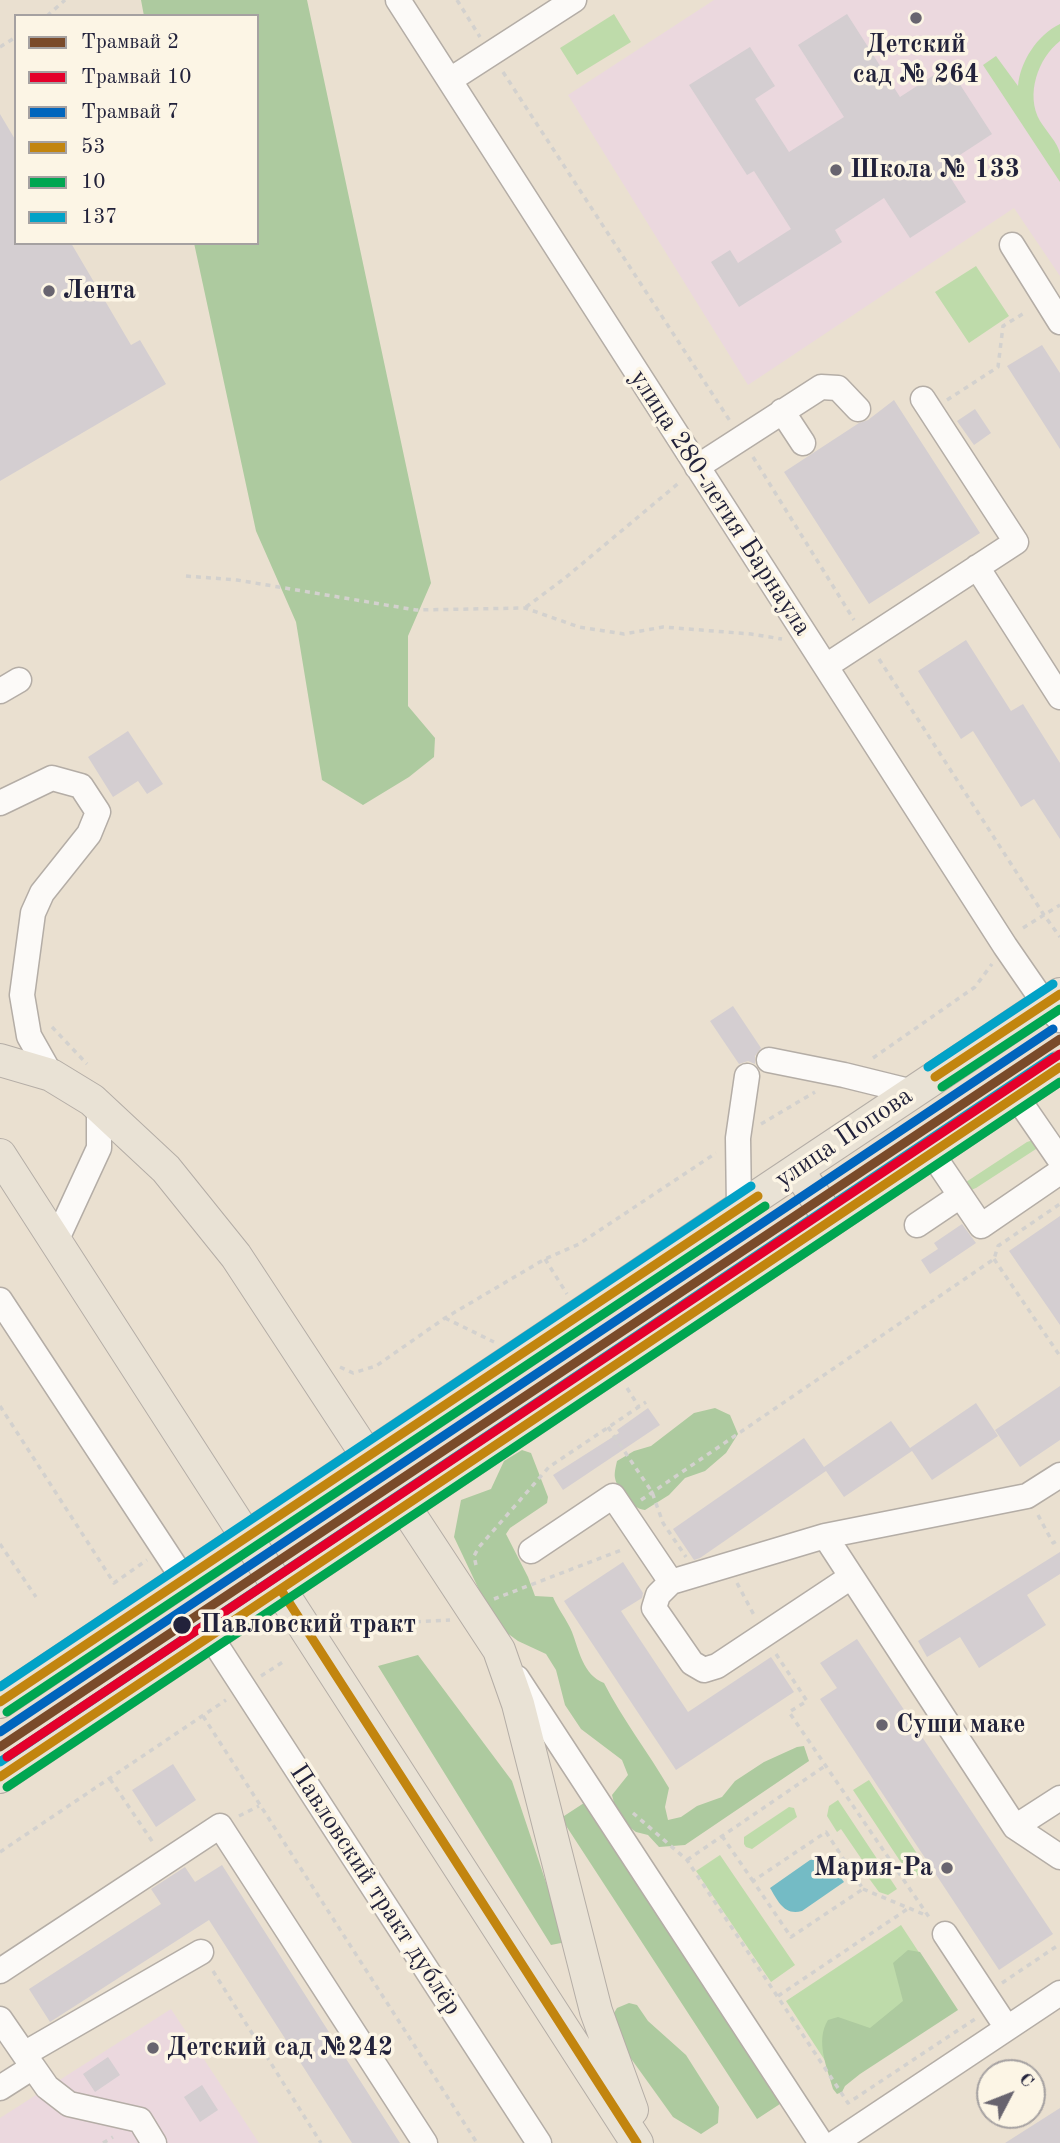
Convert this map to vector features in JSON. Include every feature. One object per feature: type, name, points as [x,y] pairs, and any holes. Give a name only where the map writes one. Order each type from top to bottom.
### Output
[{"type":"main road","name":"улица Попова","points":[[0,1703],[913,1092],[1055,1006]]},
{"type":"main road","points":[[0,1060],[51,1075],[99,1105],[166,1169],[236,1256],[368,1457]]},
{"type":"main road","points":[[0,1777],[1060,1067]]},
{"type":"main road","points":[[0,1155],[637,2143]]},
{"type":"main road","points":[[797,1170],[830,1220]]},
{"type":"main road","points":[[405,1507],[499,1650],[518,1704],[596,2011],[625,2094],[646,2143]]},
{"type":"street","name":"улица 280-летия Барнаула","points":[[398,0],[1005,946],[1055,1006]]},
{"type":"street","points":[[450,80],[574,0]]},
{"type":"street","points":[[1012,245],[1060,322]]},
{"type":"street","points":[[698,467],[821,387],[838,388],[859,409]]},
{"type":"street","points":[[826,666],[1016,542],[927,405]]},
{"type":"street","points":[[782,411],[803,443]]},
{"type":"street","points":[[977,567],[1060,698]]},
{"type":"street","points":[[0,803],[52,778],[81,786],[98,812],[89,834],[42,893],[33,913],[22,995],[29,1036],[51,1075]]},
{"type":"street","points":[[769,1060],[913,1092]]},
{"type":"street","points":[[739,1208],[738,1138],[747,1076]]},
{"type":"street","points":[[1016,1096],[1060,1160]]},
{"type":"street","points":[[56,1241],[99,1149],[99,1105]]},
{"type":"street","points":[[931,1153],[981,1226],[1060,1172]]},
{"type":"street","points":[[917,1225],[960,1196]]},
{"type":"street","points":[[0,1300],[184,1580]]},
{"type":"street","points":[[851,1577],[717,1666],[704,1670],[692,1663],[654,1608],[658,1595],[671,1582],[825,1536],[1027,1496],[1060,1475]]},
{"type":"street","points":[[531,1551],[613,1496],[671,1582]]},
{"type":"street","points":[[825,1536],[1016,1827],[1060,1857]]},
{"type":"street","name":"Павловский тракт дублёр","points":[[211,1637],[539,2143]]},
{"type":"street","points":[[499,1650],[821,2143]]},
{"type":"street","points":[[1016,1827],[1060,1798]]},
{"type":"street","points":[[0,1971],[220,1826],[425,2143]]},
{"type":"street","points":[[945,1934],[1007,2028]]},
{"type":"street","points":[[0,2088],[28,2060],[201,1952]]},
{"type":"street","points":[[835,2143],[1060,1993]]},
{"type":"street","points":[[0,2019],[47,2087],[69,2104],[140,2120],[154,2143]]},
{"type":"path","points":[[49,14],[65,0]]},
{"type":"path","points":[[927,405],[998,367],[1003,326],[1045,299]]},
{"type":"path","points":[[525,608],[698,467]]},
{"type":"path","points":[[186,576],[237,580],[416,610],[525,608],[579,627],[624,634],[663,627],[751,634],[811,644]]},
{"type":"path","points":[[1023,928],[1060,905]]},
{"type":"path","points":[[1044,915],[1060,937]]},
{"type":"path","points":[[376,1366],[445,1318],[545,1259],[579,1244],[738,1138],[870,1060],[975,986],[995,959]]},
{"type":"path","points":[[624,1512],[994,1259],[998,1246],[1060,1204]]},
{"type":"path","points":[[545,1259],[570,1298]]},
{"type":"path","points":[[994,1259],[1060,1356]]},
{"type":"path","points":[[445,1318],[499,1345]]},
{"type":"path","points":[[476,1567],[474,1556],[479,1547],[549,1466],[646,1402]]},
{"type":"path","points":[[0,1406],[114,1583],[163,1549]]},
{"type":"path","points":[[608,1427],[652,1492],[663,1523],[698,1574]]},
{"type":"path","points":[[1027,1496],[1053,1543],[1060,1539]]},
{"type":"path","points":[[492,1600],[644,1542]]},
{"type":"path","points":[[0,1544],[36,1597]]},
{"type":"path","points":[[727,1564],[764,1635],[807,1701],[789,1713],[925,1914],[863,1889],[826,1832],[753,1881]]},
{"type":"path","points":[[336,1626],[456,1620]]},
{"type":"path","points":[[0,1852],[285,1660]]},
{"type":"path","points":[[203,1716],[477,2143]]},
{"type":"path","points":[[825,1766],[687,1860],[848,2102],[982,2014],[974,2001],[1060,1944]]},
{"type":"path","points":[[110,1779],[166,1862]]},
{"type":"path","points":[[722,1836],[790,1937],[863,1889]]},
{"type":"path","points":[[778,1996],[909,1908]]},
{"type":"path","points":[[201,1952],[321,2143]]},
{"type":"shaded area","name":"Школа № 133","points":[[714,0],[1060,0],[1060,276],[1014,208],[748,385],[568,95]]},
{"type":"shaded area","name":"Детский сад №242","points":[[171,2009],[259,2143],[0,2143],[0,2118]]},
{"type":"green space","points":[[141,0],[307,0],[431,583],[408,636],[408,706],[435,738],[434,757],[409,777],[363,805],[322,780],[296,622],[256,531],[194,245],[259,245],[259,14],[144,14]]},
{"type":"green space","points":[[614,14],[631,42],[577,75],[560,48]]},
{"type":"green space","points":[[1060,24],[1060,41],[1045,57],[1040,67],[1034,100],[1040,121],[1059,150],[1060,182],[983,65],[996,56],[1018,86],[1022,68],[1031,50],[1044,35]]},
{"type":"green space","points":[[976,266],[1009,316],[969,343],[935,292]]},
{"type":"green space","points":[[1033,1140],[1037,1145],[1036,1149],[971,1190],[966,1182]]},
{"type":"green space","points":[[715,1408],[730,1415],[738,1434],[726,1453],[705,1471],[685,1478],[669,1495],[645,1510],[630,1503],[622,1494],[615,1478],[617,1461],[634,1451],[651,1446],[694,1413]]},
{"type":"green space","points":[[522,1450],[531,1453],[548,1497],[547,1503],[510,1528],[506,1534],[535,1596],[553,1597],[570,1628],[586,1668],[604,1683],[669,1788],[665,1807],[668,1820],[681,1817],[697,1806],[722,1797],[735,1781],[764,1762],[804,1746],[809,1761],[685,1845],[659,1847],[648,1835],[636,1832],[618,1819],[612,1795],[628,1775],[622,1760],[581,1729],[565,1705],[556,1670],[546,1654],[518,1641],[503,1630],[491,1615],[454,1537],[461,1500],[491,1489],[504,1461]]},
{"type":"green space","points":[[418,1655],[512,1781],[566,1942],[551,1945],[378,1666]]},
{"type":"green space","points":[[869,1780],[927,1869],[912,1879],[853,1790]]},
{"type":"green space","points":[[838,1800],[897,1889],[888,1895],[879,1892],[865,1873],[869,1870],[841,1829],[837,1832],[827,1816],[829,1806]]},
{"type":"green space","points":[[584,1803],[780,2104],[757,2119],[561,1818]]},
{"type":"green space","points":[[789,1807],[794,1808],[797,1817],[752,1849],[746,1847],[744,1837]]},
{"type":"green space","points":[[720,1855],[795,1965],[771,1982],[696,1871]]},
{"type":"green space","points":[[901,1925],[956,2009],[841,2085],[786,2001]]},
{"type":"green space","points":[[908,1950],[920,1952],[958,2010],[860,2074],[837,2094],[825,2063],[822,2045],[824,2028],[828,2020],[838,2017],[870,2028],[903,2001],[893,1963]]},
{"type":"green space","points":[[629,2003],[637,2005],[648,2021],[686,2055],[719,2107],[718,2123],[701,2134],[673,2117],[627,2053],[611,2018],[617,2008]]},
{"type":"water","points":[[822,1858],[829,1862],[844,1882],[802,1911],[786,1909],[770,1888],[810,1860]]},
{"type":"building","points":[[847,14],[900,97],[948,66],[992,134],[943,166],[966,202],[910,238],[884,198],[835,230],[842,242],[739,307],[711,262],[730,250],[738,263],[791,229],[754,171],[747,175],[689,85],[750,47],[775,86],[755,99],[789,152],[844,117],[798,45]]},
{"type":"building","name":"Лента","points":[[0,114],[14,138],[14,245],[72,245],[131,345],[140,340],[166,384],[0,481]]},
{"type":"building","points":[[1042,345],[1060,373],[1060,449],[1007,366]]},
{"type":"building","points":[[894,400],[980,533],[869,604],[784,472],[859,423],[868,420]]},
{"type":"building","points":[[975,409],[991,433],[974,445],[957,421]]},
{"type":"building","points":[[966,640],[1011,711],[1023,704],[1060,763],[1060,839],[1034,799],[1021,807],[973,731],[961,739],[918,671]]},
{"type":"building","points":[[128,731],[163,784],[147,794],[138,781],[113,797],[88,757]]},
{"type":"building","points":[[733,1006],[761,1048],[755,1056],[755,1064],[748,1061],[739,1064],[710,1021]]},
{"type":"building","points":[[1060,1216],[1060,1325],[1009,1251]]},
{"type":"building","points":[[962,1224],[976,1243],[930,1274],[921,1260],[938,1249],[934,1243]]},
{"type":"building","points":[[1060,1386],[1060,1440],[1020,1467],[995,1430]]},
{"type":"building","points":[[976,1403],[998,1436],[932,1480],[912,1451],[844,1497],[826,1471],[694,1560],[673,1529],[804,1438],[824,1467],[891,1421],[910,1448]]},
{"type":"building","points":[[648,1408],[660,1425],[563,1490],[553,1475],[619,1433],[617,1430]]},
{"type":"building","points":[[1060,1552],[1060,1574],[1027,1595],[1046,1625],[979,1668],[960,1637],[927,1657],[918,1641]]},
{"type":"building","points":[[623,1562],[643,1593],[642,1598],[621,1611],[688,1712],[771,1657],[794,1692],[676,1770],[564,1601]]},
{"type":"building","points":[[857,1639],[1053,1934],[999,1970],[820,1699],[837,1688],[820,1663]]},
{"type":"building","points":[[173,1764],[196,1800],[156,1827],[132,1790]]},
{"type":"building","points":[[222,1865],[400,2143],[352,2143],[209,1920],[50,2022],[29,1989],[161,1904],[151,1889],[185,1867],[195,1882]]},
{"type":"building","points":[[108,2057],[120,2075],[95,2092],[83,2074]]},
{"type":"building","points":[[202,2085],[218,2110],[200,2122],[184,2097]]},
{"type":"building","points":[[1060,2108],[1060,2143],[1005,2143],[1027,2129],[1046,2129],[1046,2117]]},
{"type":"tram line","name":"7","points":[[0,1732],[1053,1029]]},
{"type":"tram line","name":"2","points":[[0,1747],[1060,1039]]},
{"type":"tram line","name":"10","points":[[7,1757],[1060,1054]]},
{"type":"transit line","name":"137","points":[[928,1067],[1053,984]]},
{"type":"transit line","name":"53","points":[[935,1077],[1060,994]]},
{"type":"transit line","name":"10","points":[[942,1087],[1060,1009]]},
{"type":"transit line","name":"137","points":[[0,1762],[1053,1057]]},
{"type":"transit line","name":"53","points":[[0,1777],[1060,1067]]},
{"type":"transit line","name":"10","points":[[7,1787],[1060,1082]]},
{"type":"transit line","name":"137","points":[[0,1687],[751,1186]]},
{"type":"transit line","name":"53","points":[[0,1702],[758,1196]]},
{"type":"transit line","name":"10","points":[[7,1712],[765,1206]]},
{"type":"transit line","name":"53","points":[[281,1590],[637,2143]]},
{"type":"place","name":"Детский сад № 264","points":[[916,18]]},
{"type":"place","name":"Школа № 133","points":[[836,170]]},
{"type":"place","name":"Лента","points":[[49,291]]},
{"type":"place","name":"Павловский тракт","points":[[182,1625]]},
{"type":"place","name":"Суши маке","points":[[882,1725]]},
{"type":"place","name":"Мария-Ра","points":[[947,1868]]},
{"type":"place","name":"Детский сад №242","points":[[153,2048]]}]
